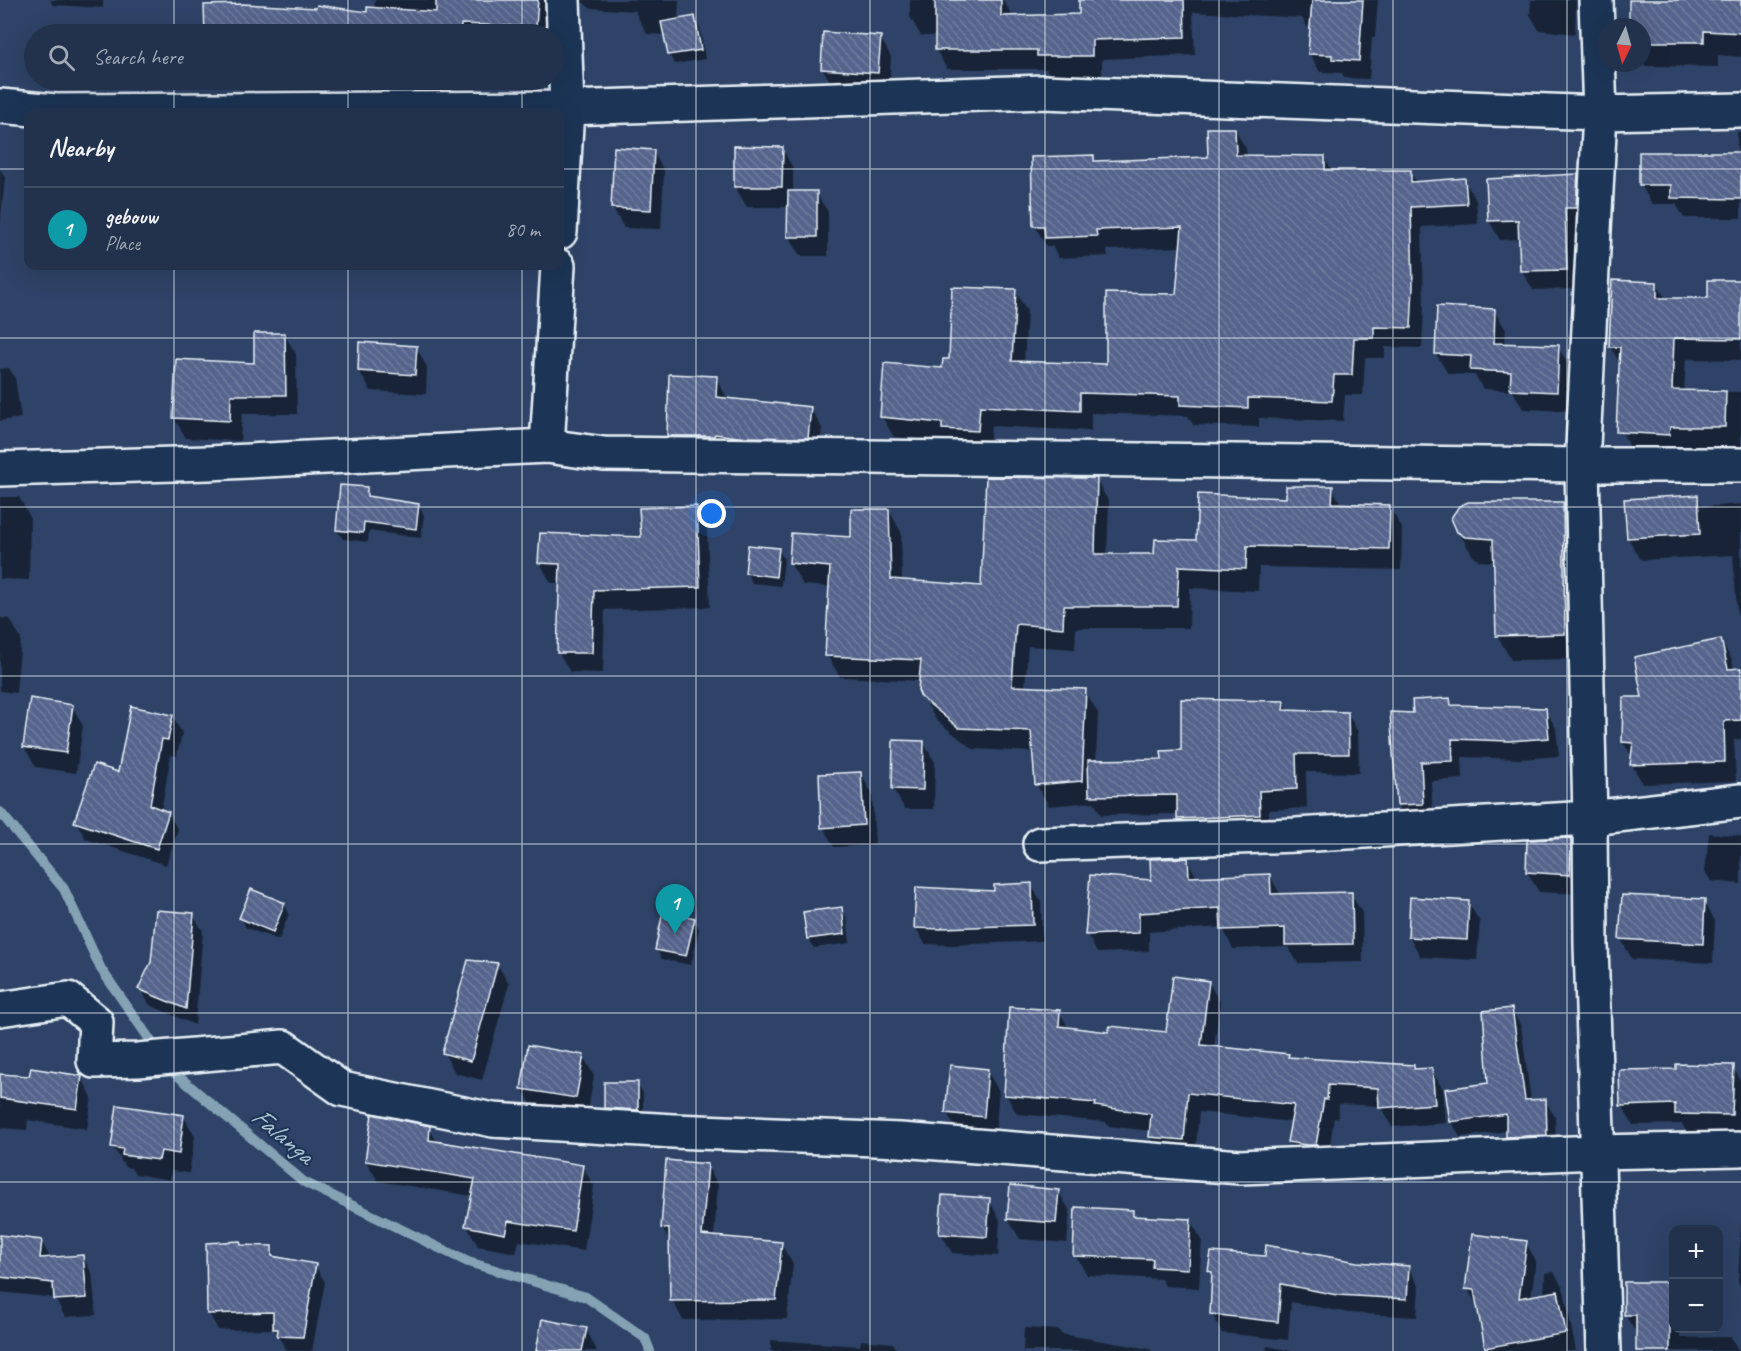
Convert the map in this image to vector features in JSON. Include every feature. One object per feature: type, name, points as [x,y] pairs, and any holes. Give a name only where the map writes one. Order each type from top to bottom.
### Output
[{"type":"street","points":[[563,0],[564,24]]},
{"type":"street","points":[[1596,0],[1600,113],[1582,465],[1591,945],[1604,1351]]},
{"type":"street","points":[[564,27],[567,108],[564,161]]},
{"type":"street","points":[[564,108],[1043,92],[1600,113],[1741,110]]},
{"type":"street","points":[[0,106],[24,108]]},
{"type":"street","points":[[547,446],[558,270]]},
{"type":"street","points":[[0,469],[209,463],[547,446],[604,454],[1741,465]]},
{"type":"street","points":[[1040,844],[1296,835],[1590,818],[1741,801]]},
{"type":"street","points":[[0,1009],[68,999],[96,1022],[94,1061],[138,1060],[283,1047],[342,1089],[493,1120],[673,1131],[900,1140],[1239,1167],[1597,1152],[1741,1149]]},
{"type":"building","points":[[436,0],[538,0],[536,24],[205,24],[204,5],[243,4],[316,8],[317,5],[367,12],[367,7],[436,12]]},
{"type":"building","points":[[935,0],[1001,0],[1001,16],[1079,14],[1079,0],[1184,0],[1185,37],[1092,40],[1092,56],[1037,56],[1037,50],[935,50]]},
{"type":"building","points":[[1312,0],[1363,0],[1359,61],[1332,59],[1332,55],[1308,54]]},
{"type":"building","points":[[1629,0],[1741,0],[1741,33],[1704,31],[1704,42],[1651,42],[1651,18],[1629,18]]},
{"type":"building","points":[[695,16],[701,50],[668,55],[661,22]]},
{"type":"building","points":[[823,32],[881,36],[878,73],[821,69]]},
{"type":"building","points":[[1207,128],[1235,128],[1236,155],[1325,156],[1325,170],[1411,170],[1411,182],[1465,178],[1467,204],[1411,207],[1413,286],[1411,328],[1374,327],[1374,338],[1354,338],[1352,375],[1334,375],[1332,401],[1248,398],[1248,408],[1180,405],[1180,396],[1080,393],[1080,411],[980,406],[978,431],[942,429],[942,423],[880,417],[884,363],[942,368],[943,359],[949,359],[952,287],[1016,289],[1012,361],[1106,364],[1106,293],[1176,294],[1182,227],[1096,230],[1097,236],[1045,238],[1044,226],[1033,226],[1031,157],[1094,155],[1094,161],[1208,157]]},
{"type":"building","points":[[734,146],[783,147],[782,187],[734,187]]},
{"type":"building","points":[[614,147],[654,150],[651,210],[611,208]]},
{"type":"building","points":[[1639,152],[1741,152],[1741,199],[1671,198],[1671,185],[1639,185]]},
{"type":"building","points":[[1578,174],[1576,208],[1565,208],[1567,270],[1520,271],[1518,220],[1488,221],[1486,179]]},
{"type":"building","points":[[788,191],[817,191],[817,237],[787,237]]},
{"type":"building","points":[[1612,280],[1657,282],[1657,298],[1708,298],[1708,280],[1741,280],[1741,339],[1674,338],[1672,390],[1726,391],[1725,427],[1670,427],[1669,435],[1616,432],[1620,347],[1609,347]]},
{"type":"building","points":[[1437,306],[1495,309],[1494,343],[1559,345],[1557,392],[1510,390],[1511,372],[1470,370],[1471,356],[1435,354]]},
{"type":"building","points":[[254,333],[285,333],[286,395],[231,395],[230,421],[173,418],[176,359],[254,363]]},
{"type":"building","points":[[359,342],[417,346],[415,375],[358,371]]},
{"type":"building","points":[[669,374],[717,376],[716,397],[811,407],[808,438],[738,437],[715,434],[714,436],[667,436]]},
{"type":"building","points":[[986,477],[1097,478],[1095,554],[1154,554],[1155,539],[1196,540],[1198,494],[1286,498],[1286,486],[1333,486],[1332,503],[1390,505],[1389,549],[1247,546],[1246,569],[1179,566],[1177,606],[1064,606],[1063,628],[1016,624],[1012,686],[1086,689],[1082,781],[1035,785],[1031,731],[959,728],[921,697],[918,690],[921,660],[825,656],[830,567],[789,563],[791,533],[851,537],[851,509],[889,509],[891,579],[981,586]]},
{"type":"building","points":[[340,485],[367,487],[367,496],[419,504],[416,529],[364,522],[363,533],[336,530]]},
{"type":"building","points":[[1698,495],[1700,534],[1627,538],[1624,499]]},
{"type":"building","points":[[1468,502],[1563,502],[1565,634],[1496,636],[1493,539],[1465,537],[1457,532],[1451,518],[1459,506]]},
{"type":"building","points":[[697,506],[700,587],[594,590],[592,653],[557,653],[560,564],[538,563],[540,533],[641,537],[639,508]]},
{"type":"building","points":[[748,545],[779,548],[776,577],[745,573]]},
{"type":"building","points":[[1721,639],[1728,669],[1741,668],[1741,720],[1724,721],[1725,762],[1630,765],[1633,743],[1622,742],[1623,697],[1642,697],[1634,657]]},
{"type":"building","points":[[30,698],[73,705],[66,753],[23,747]]},
{"type":"building","points":[[1450,698],[1451,705],[1546,708],[1549,738],[1509,741],[1452,739],[1453,761],[1421,762],[1423,804],[1397,805],[1390,712],[1413,713],[1412,700]]},
{"type":"building","points":[[1181,699],[1284,701],[1283,710],[1348,712],[1349,754],[1296,754],[1297,789],[1259,791],[1260,815],[1177,819],[1177,795],[1089,796],[1088,760],[1162,759],[1161,751],[1181,750]]},
{"type":"building","points":[[131,706],[173,715],[168,740],[162,739],[150,805],[169,812],[157,849],[74,822],[94,764],[118,772]]},
{"type":"building","points":[[893,740],[924,741],[923,790],[892,789]]},
{"type":"building","points":[[861,772],[864,825],[821,828],[819,774]]},
{"type":"building","points":[[1571,838],[1570,875],[1526,872],[1527,840]]},
{"type":"building","points":[[1188,858],[1189,877],[1270,874],[1271,894],[1352,892],[1353,944],[1285,945],[1285,928],[1221,930],[1220,908],[1139,913],[1139,933],[1085,935],[1090,875],[1151,880],[1150,859]]},
{"type":"building","points":[[1032,883],[1033,925],[914,928],[916,887],[994,891],[994,885]]},
{"type":"building","points":[[251,889],[285,903],[273,932],[239,918]]},
{"type":"building","points":[[1622,895],[1705,899],[1703,944],[1619,939]]},
{"type":"building","points":[[1410,897],[1469,901],[1467,940],[1408,937]]},
{"type":"building","points":[[842,907],[845,934],[807,939],[803,912]]},
{"type":"building","points":[[156,910],[194,913],[186,1009],[138,989],[151,962]]},
{"type":"building","points":[[663,911],[695,918],[686,956],[655,950]]},
{"type":"building","points":[[468,960],[498,963],[471,1061],[442,1053]]},
{"type":"building","points":[[1173,976],[1209,981],[1201,1045],[1289,1054],[1288,1057],[1414,1065],[1414,1069],[1432,1068],[1435,1104],[1379,1108],[1378,1088],[1328,1085],[1327,1100],[1324,1099],[1316,1145],[1306,1145],[1287,1142],[1294,1105],[1188,1093],[1184,1140],[1149,1137],[1151,1114],[1095,1106],[1096,1103],[1004,1095],[1009,1007],[1060,1010],[1059,1026],[1108,1032],[1110,1026],[1166,1032]]},
{"type":"building","points":[[1512,1008],[1525,1100],[1546,1099],[1547,1135],[1506,1137],[1506,1114],[1450,1122],[1445,1089],[1488,1083],[1483,1011]]},
{"type":"building","points":[[528,1045],[584,1055],[576,1098],[521,1089]]},
{"type":"building","points":[[1676,1064],[1734,1065],[1732,1115],[1675,1114],[1675,1104],[1620,1106],[1619,1070],[1676,1069]]},
{"type":"building","points":[[950,1065],[988,1069],[984,1117],[945,1113]]},
{"type":"building","points":[[31,1068],[82,1076],[77,1109],[0,1098],[0,1074],[29,1076]]},
{"type":"building","points":[[604,1082],[638,1082],[638,1110],[604,1108]]},
{"type":"building","points":[[117,1105],[184,1115],[179,1154],[161,1151],[159,1160],[122,1155],[123,1149],[111,1147]]},
{"type":"building","points":[[372,1114],[430,1126],[429,1140],[583,1165],[573,1231],[508,1221],[505,1234],[465,1226],[475,1179],[365,1161]]},
{"type":"building","points":[[666,1160],[708,1164],[702,1235],[782,1242],[776,1300],[670,1301],[669,1229],[661,1228]]},
{"type":"building","points":[[1010,1185],[1059,1190],[1056,1223],[1007,1219]]},
{"type":"building","points":[[942,1195],[990,1198],[987,1237],[939,1234]]},
{"type":"building","points":[[1075,1207],[1133,1210],[1133,1216],[1191,1219],[1188,1269],[1152,1267],[1153,1259],[1073,1256]]},
{"type":"building","points":[[1472,1234],[1527,1241],[1519,1298],[1558,1291],[1566,1333],[1485,1348],[1474,1290],[1465,1289]]},
{"type":"building","points":[[0,1235],[42,1240],[40,1258],[83,1255],[87,1298],[54,1300],[53,1283],[0,1277]]},
{"type":"building","points":[[240,1241],[241,1245],[272,1246],[272,1256],[316,1264],[303,1337],[277,1336],[278,1329],[273,1329],[273,1312],[207,1314],[206,1243]]},
{"type":"building","points":[[1266,1245],[1357,1262],[1409,1266],[1407,1299],[1337,1295],[1281,1284],[1278,1322],[1210,1314],[1212,1272],[1208,1271],[1211,1252],[1265,1256]]},
{"type":"building","points":[[1624,1282],[1669,1282],[1670,1351],[1636,1351],[1636,1315],[1624,1315]]},
{"type":"building","points":[[542,1319],[587,1328],[582,1351],[536,1351]]},
{"type":"waterway","name":"Falanga","points":[[0,812],[64,889],[101,969],[171,1070],[304,1182],[468,1262],[586,1297],[645,1338],[650,1351]]},
{"type":"place","name":"gebouw","points":[[675,934]]}]
